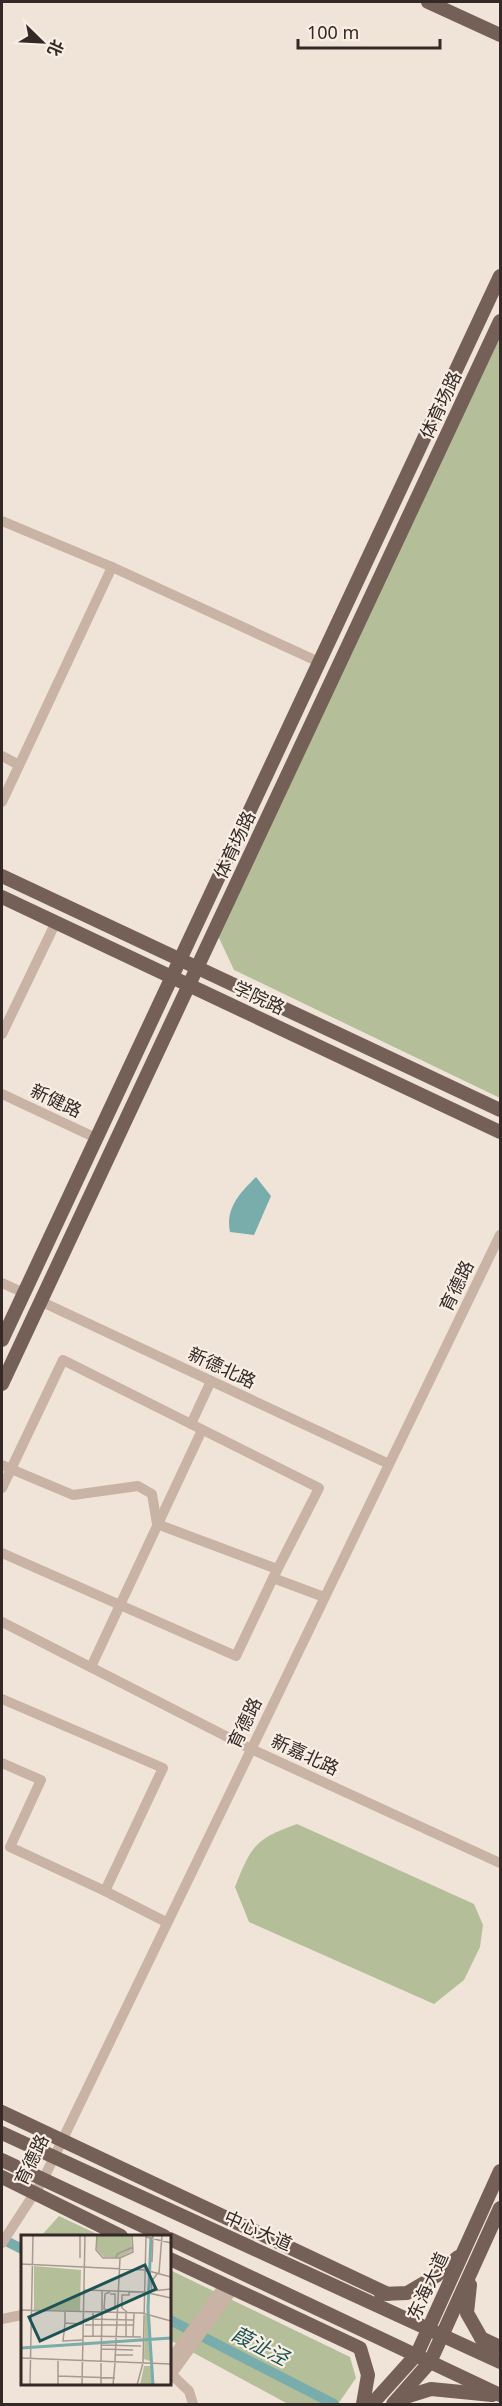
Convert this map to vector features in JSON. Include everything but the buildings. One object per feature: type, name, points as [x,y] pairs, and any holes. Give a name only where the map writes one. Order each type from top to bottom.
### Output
[{"type":"main road","points":[[428,2],[501,35]]},
{"type":"main road","points":[[2,1340],[501,276]]},
{"type":"main road","name":"体育场路","points":[[2,1384],[191,986],[197,968],[501,321]]},
{"type":"main road","name":"学院路","points":[[2,876],[501,1110]]},
{"type":"main road","name":"学院路","points":[[2,897],[501,1132]]},
{"type":"main road","points":[[2,2112],[388,2294]]},
{"type":"main road","name":"中心大道","points":[[2,2133],[443,2334],[498,2355]]},
{"type":"main road","points":[[2,2160],[162,2235]]},
{"type":"main road","name":"东海大道","points":[[372,2404],[416,2355],[501,2171]]},
{"type":"main road","points":[[2,2176],[119,2235]]},
{"type":"main road","name":"东海大道","points":[[395,2402],[430,2362],[501,2208]]},
{"type":"main road","points":[[259,2251],[265,2236]]},
{"type":"main road","points":[[171,2239],[501,2396]]},
{"type":"main road","points":[[337,2286],[388,2294],[407,2293],[436,2277],[462,2254]]},
{"type":"main road","points":[[171,2259],[360,2348],[368,2375],[363,2404]]},
{"type":"main road","points":[[221,2263],[268,2304]]},
{"type":"main road","points":[[474,2267],[468,2291],[467,2313],[481,2338],[498,2355]]},
{"type":"main road","points":[[395,2402],[431,2389],[501,2396]]},
{"type":"main road","points":[[459,2392],[483,2404]]},
{"type":"street","points":[[2,521],[112,567],[319,662]]},
{"type":"street","points":[[2,802],[112,567]]},
{"type":"street","points":[[2,756],[19,765]]},
{"type":"street","points":[[2,1035],[56,922]]},
{"type":"street","name":"新健路","points":[[2,1094],[96,1138]]},
{"type":"street","name":"育德路","points":[[2,2243],[43,2180],[60,2140],[501,1235]]},
{"type":"street","points":[[2,1282],[24,1293]]},
{"type":"street","name":"新德北路","points":[[40,1301],[389,1464]]},
{"type":"street","points":[[2,1488],[6,1467],[63,1360],[319,1488],[236,1656],[2,1553]]},
{"type":"street","points":[[191,1424],[211,1381]]},
{"type":"street","points":[[91,1667],[202,1430]]},
{"type":"street","points":[[6,1467],[73,1495],[138,1486],[152,1494],[157,1524]]},
{"type":"street","points":[[157,1524],[324,1597]]},
{"type":"street","name":"新嘉北路","points":[[2,1622],[251,1749],[501,1863]]},
{"type":"street","points":[[2,1699],[164,1768],[105,1891]]},
{"type":"street","points":[[2,1763],[41,1780],[6,1845],[166,1922]]},
{"type":"street","points":[[171,2372],[184,2349],[229,2286]]},
{"type":"street","points":[[2,2319],[21,2314]]},
{"type":"street","points":[[171,2359],[184,2349]]},
{"type":"street","points":[[171,2375],[189,2391],[193,2404]]},
{"type":"green space","points":[[500,321],[500,1098],[234,970],[212,923]]},
{"type":"green space","points":[[297,1824],[474,1904],[483,1925],[480,1947],[464,1980],[434,2004],[249,1922],[235,1887],[246,1862],[256,1846],[263,1840]]},
{"type":"green space","points":[[59,2216],[99,2235],[42,2235]]},
{"type":"green space","points":[[171,2270],[350,2357],[356,2378],[338,2404],[288,2404],[171,2341]]},
{"type":"water","points":[[256,1177],[271,1196],[254,1235],[230,1232],[232,1208],[239,1195]]},
{"type":"waterway","name":"葭沚泾","points":[[2,2239],[21,2248]]},
{"type":"waterway","name":"葭沚泾","points":[[171,2321],[334,2404]]}]
